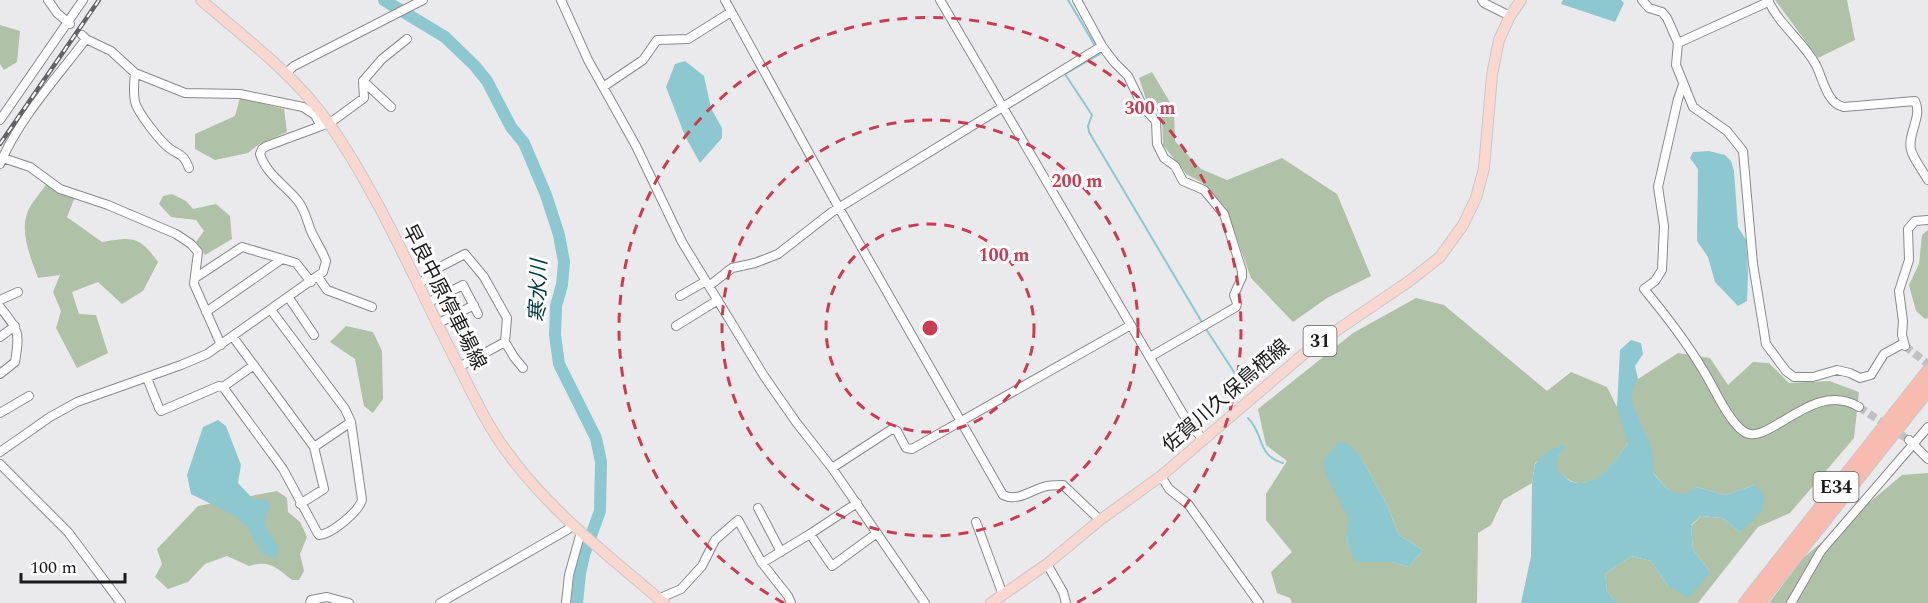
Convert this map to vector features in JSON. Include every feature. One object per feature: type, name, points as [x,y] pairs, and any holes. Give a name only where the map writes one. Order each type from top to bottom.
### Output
[{"type":"highway","name":"E34","points":[[1745,603],[1928,371]]},
{"type":"highway","name":"E34","points":[[1759,603],[1928,390]]},
{"type":"main road","name":"早良中原停車場線","points":[[201,0],[286,73],[366,182],[483,414],[509,456],[539,492],[661,601]]},
{"type":"main road","name":"佐賀川久保鳥栖線","points":[[991,603],[1047,564],[1100,520],[1161,476],[1312,347],[1408,282],[1440,257],[1463,225],[1476,198],[1484,168],[1492,75],[1499,40],[1510,16],[1521,0]]},
{"type":"street","points":[[48,0],[69,23]]},
{"type":"street","points":[[0,120],[83,0]]},
{"type":"street","points":[[561,0],[682,242],[764,376],[795,422],[857,503],[925,603]]},
{"type":"street","points":[[724,0],[1002,495],[1019,497],[1046,486],[1063,484],[1100,520]]},
{"type":"street","points":[[940,0],[1183,414],[1203,440]]},
{"type":"street","points":[[1077,0],[1102,46],[1128,76],[1143,106],[1156,121],[1157,144],[1164,158],[1175,166],[1183,181],[1204,189],[1224,214],[1242,271],[1242,277],[1234,295],[1236,307],[1150,357]]},
{"type":"street","points":[[1482,0],[1510,16]]},
{"type":"street","points":[[1642,0],[1653,11],[1665,14],[1678,43],[1676,65],[1693,107],[1727,131],[1743,151],[1760,317],[1766,344],[1786,371],[1794,377],[1802,378],[1837,370],[1860,378],[1868,377],[1884,354],[1905,344],[1899,291],[1909,260],[1908,229],[1915,221],[1928,220]]},
{"type":"street","points":[[286,73],[294,66],[421,1]]},
{"type":"street","points":[[1678,43],[1768,1],[1812,58],[1827,92],[1837,105],[1844,108],[1915,101],[1918,106],[1911,150],[1928,180]]},
{"type":"street","points":[[603,87],[643,60],[657,40],[688,39],[731,12]]},
{"type":"street","points":[[221,345],[194,284],[198,252],[191,244],[176,234],[108,205],[60,189],[30,167],[1,161],[34,108],[84,37],[111,51],[135,72],[185,93],[240,94],[303,107],[324,124]]},
{"type":"street","points":[[0,452],[50,417],[77,402],[195,360],[233,337],[315,280],[326,267],[326,261],[304,211],[297,200],[276,180],[260,154],[267,146],[324,124],[364,98],[363,81],[382,59],[407,39]]},
{"type":"street","points":[[680,296],[708,284],[732,268],[778,254],[817,222],[1102,46]]},
{"type":"street","points":[[135,72],[133,85],[135,104],[162,142],[172,150],[179,152],[185,158],[189,168]]},
{"type":"street","points":[[363,81],[391,107]]},
{"type":"street","points":[[1683,85],[1658,187],[1664,226],[1662,270],[1655,281],[1644,289],[1703,369],[1730,415],[1743,432],[1752,435],[1762,434],[1801,409],[1831,399],[1841,399],[1859,407]]},
{"type":"street","points":[[195,278],[242,247],[296,263],[327,290],[372,307]]},
{"type":"street","points":[[417,285],[440,267],[465,254],[484,277],[507,318],[505,342],[523,368]]},
{"type":"street","points":[[206,312],[282,259]]},
{"type":"street","points":[[427,303],[463,285],[478,314]]},
{"type":"street","points":[[0,300],[18,292]]},
{"type":"street","points":[[289,298],[314,335]]},
{"type":"street","points":[[676,326],[718,300]]},
{"type":"street","points":[[438,324],[474,305]]},
{"type":"street","points":[[0,307],[15,326],[19,338],[15,362],[0,374]]},
{"type":"street","points":[[223,387],[283,468],[300,504],[319,535],[327,534],[359,508],[362,494],[351,422],[345,409],[271,310]]},
{"type":"street","points":[[832,468],[892,429],[897,431],[906,448],[912,448],[1131,325]]},
{"type":"street","points":[[0,337],[15,326]]},
{"type":"street","points":[[233,337],[314,447],[324,489],[300,504]]},
{"type":"street","points":[[459,367],[505,342]]},
{"type":"street","points":[[147,378],[161,411],[219,386],[223,387],[254,365]]},
{"type":"street","points":[[0,413],[29,396]]},
{"type":"street","points":[[314,447],[351,422]]},
{"type":"street","points":[[1791,603],[1821,551],[1911,442],[1928,428]]},
{"type":"street","points":[[1911,442],[1928,459]]},
{"type":"street","points":[[0,464],[68,532],[118,602]]},
{"type":"street","points":[[1161,476],[1169,489],[1188,504],[1259,603]]},
{"type":"street","points":[[762,563],[857,503]]},
{"type":"street","points":[[758,508],[780,552]]},
{"type":"street","points":[[661,601],[681,589],[702,566],[715,540],[738,520],[762,563],[789,596],[791,603]]},
{"type":"street","points":[[976,522],[1003,595]]},
{"type":"street","points":[[440,603],[567,530],[577,528],[566,603]]},
{"type":"street","points":[[810,534],[832,566],[877,532]]},
{"type":"street","points":[[1047,564],[1063,592],[1065,603]]},
{"type":"street","points":[[310,603],[311,600],[327,597],[349,603]]},
{"type":"green space","points":[[1775,0],[1847,0],[1855,40],[1818,58]]},
{"type":"green space","points":[[0,25],[20,31],[17,62],[4,70],[0,64]]},
{"type":"green space","points":[[1152,72],[1174,109],[1175,141],[1201,169],[1227,180],[1282,158],[1337,194],[1371,276],[1327,298],[1293,322],[1251,278],[1226,208],[1203,183],[1186,174],[1163,145],[1162,117],[1146,99],[1139,78]]},
{"type":"green space","points":[[240,98],[284,109],[287,132],[258,145],[248,153],[215,160],[195,149],[195,134],[235,116]]},
{"type":"green space","points":[[47,183],[75,197],[67,217],[102,242],[128,239],[140,242],[158,262],[143,291],[122,304],[98,282],[72,292],[79,314],[96,315],[108,353],[77,368],[56,328],[61,311],[53,292],[60,275],[38,278],[25,236],[28,211]]},
{"type":"green space","points":[[172,194],[186,201],[193,209],[216,204],[230,216],[232,239],[205,255],[196,242],[204,231],[196,220],[171,217],[159,204],[163,196]]},
{"type":"green space","points":[[1928,230],[1928,318],[1925,319],[1916,311],[1909,285],[1919,264],[1922,235]]},
{"type":"green space","points":[[1416,298],[1444,305],[1547,391],[1571,372],[1607,387],[1617,407],[1638,379],[1678,353],[1710,358],[1728,385],[1753,362],[1769,363],[1789,383],[1829,381],[1859,392],[1854,438],[1790,513],[1758,527],[1698,603],[1617,603],[1607,591],[1605,574],[1631,556],[1651,561],[1668,586],[1710,572],[1693,549],[1691,526],[1701,516],[1722,518],[1740,532],[1755,485],[1725,495],[1697,487],[1683,496],[1667,489],[1628,443],[1605,472],[1582,483],[1573,482],[1557,470],[1557,458],[1566,444],[1535,463],[1532,483],[1503,500],[1491,525],[1478,533],[1477,603],[1292,603],[1290,598],[1277,593],[1271,572],[1292,552],[1266,520],[1266,494],[1287,461],[1266,445],[1258,409],[1353,333]],"holes":[[[1363,461],[1387,505],[1399,535],[1423,550],[1409,567],[1392,562],[1356,562],[1346,539]]]},
{"type":"green space","points":[[346,326],[373,332],[382,351],[383,399],[373,413],[364,406],[355,359],[330,342]]},
{"type":"green space","points":[[1928,473],[1928,603],[1769,603],[1803,558],[1902,475]]},
{"type":"green space","points":[[277,491],[287,498],[288,512],[300,522],[307,537],[300,554],[304,571],[299,580],[292,580],[267,564],[249,566],[227,556],[205,564],[188,582],[168,589],[155,577],[162,564],[157,549],[198,506]]},
{"type":"water","points":[[1563,0],[1621,0],[1624,3],[1615,22],[1561,4]]},
{"type":"water","points":[[685,61],[704,76],[711,108],[722,128],[722,138],[700,163],[685,136],[666,87],[675,64]]},
{"type":"water","points":[[1709,151],[1725,155],[1731,161],[1734,171],[1738,227],[1746,240],[1748,274],[1747,301],[1738,306],[1715,282],[1708,257],[1697,241],[1698,169],[1690,158],[1693,152]]},
{"type":"water","points":[[1631,340],[1641,343],[1643,354],[1635,366],[1638,379],[1631,393],[1634,409],[1652,448],[1653,473],[1667,489],[1683,495],[1697,487],[1725,495],[1755,485],[1765,496],[1761,512],[1740,532],[1722,518],[1701,516],[1691,525],[1693,549],[1710,572],[1689,598],[1668,586],[1651,561],[1631,556],[1605,574],[1607,591],[1617,603],[1521,603],[1531,556],[1532,483],[1535,464],[1549,450],[1567,444],[1557,458],[1557,470],[1570,481],[1581,483],[1598,477],[1618,457],[1628,443],[1617,407],[1620,350]]},
{"type":"water","points":[[218,420],[226,426],[241,465],[238,483],[254,500],[265,499],[270,505],[265,522],[268,531],[278,545],[277,559],[263,554],[247,527],[237,517],[191,494],[187,475],[203,427]]},
{"type":"water","points":[[1339,442],[1348,443],[1363,461],[1387,505],[1399,535],[1423,550],[1409,567],[1392,562],[1355,562],[1346,539],[1349,519],[1325,472],[1323,461]]},
{"type":"waterway","name":"寒水川","points":[[384,0],[445,37],[487,81],[511,127],[524,143],[546,195],[559,235],[564,262],[562,285],[556,306],[555,335],[559,364],[596,438],[601,462],[600,511],[584,555],[577,603]]},
{"type":"waterway","points":[[1068,0],[1100,54],[1065,74],[1092,115],[1088,126],[1089,132],[1203,324]]},
{"type":"waterway","points":[[1206,329],[1234,372],[1230,390],[1232,402]]},
{"type":"waterway","points":[[1248,418],[1257,431],[1265,450],[1274,459],[1283,463]]},
{"type":"tunnel","points":[[1905,346],[1928,364]]},
{"type":"tunnel","points":[[1859,407],[1909,440]]},
{"type":"railway","points":[[0,144],[99,0]]}]
